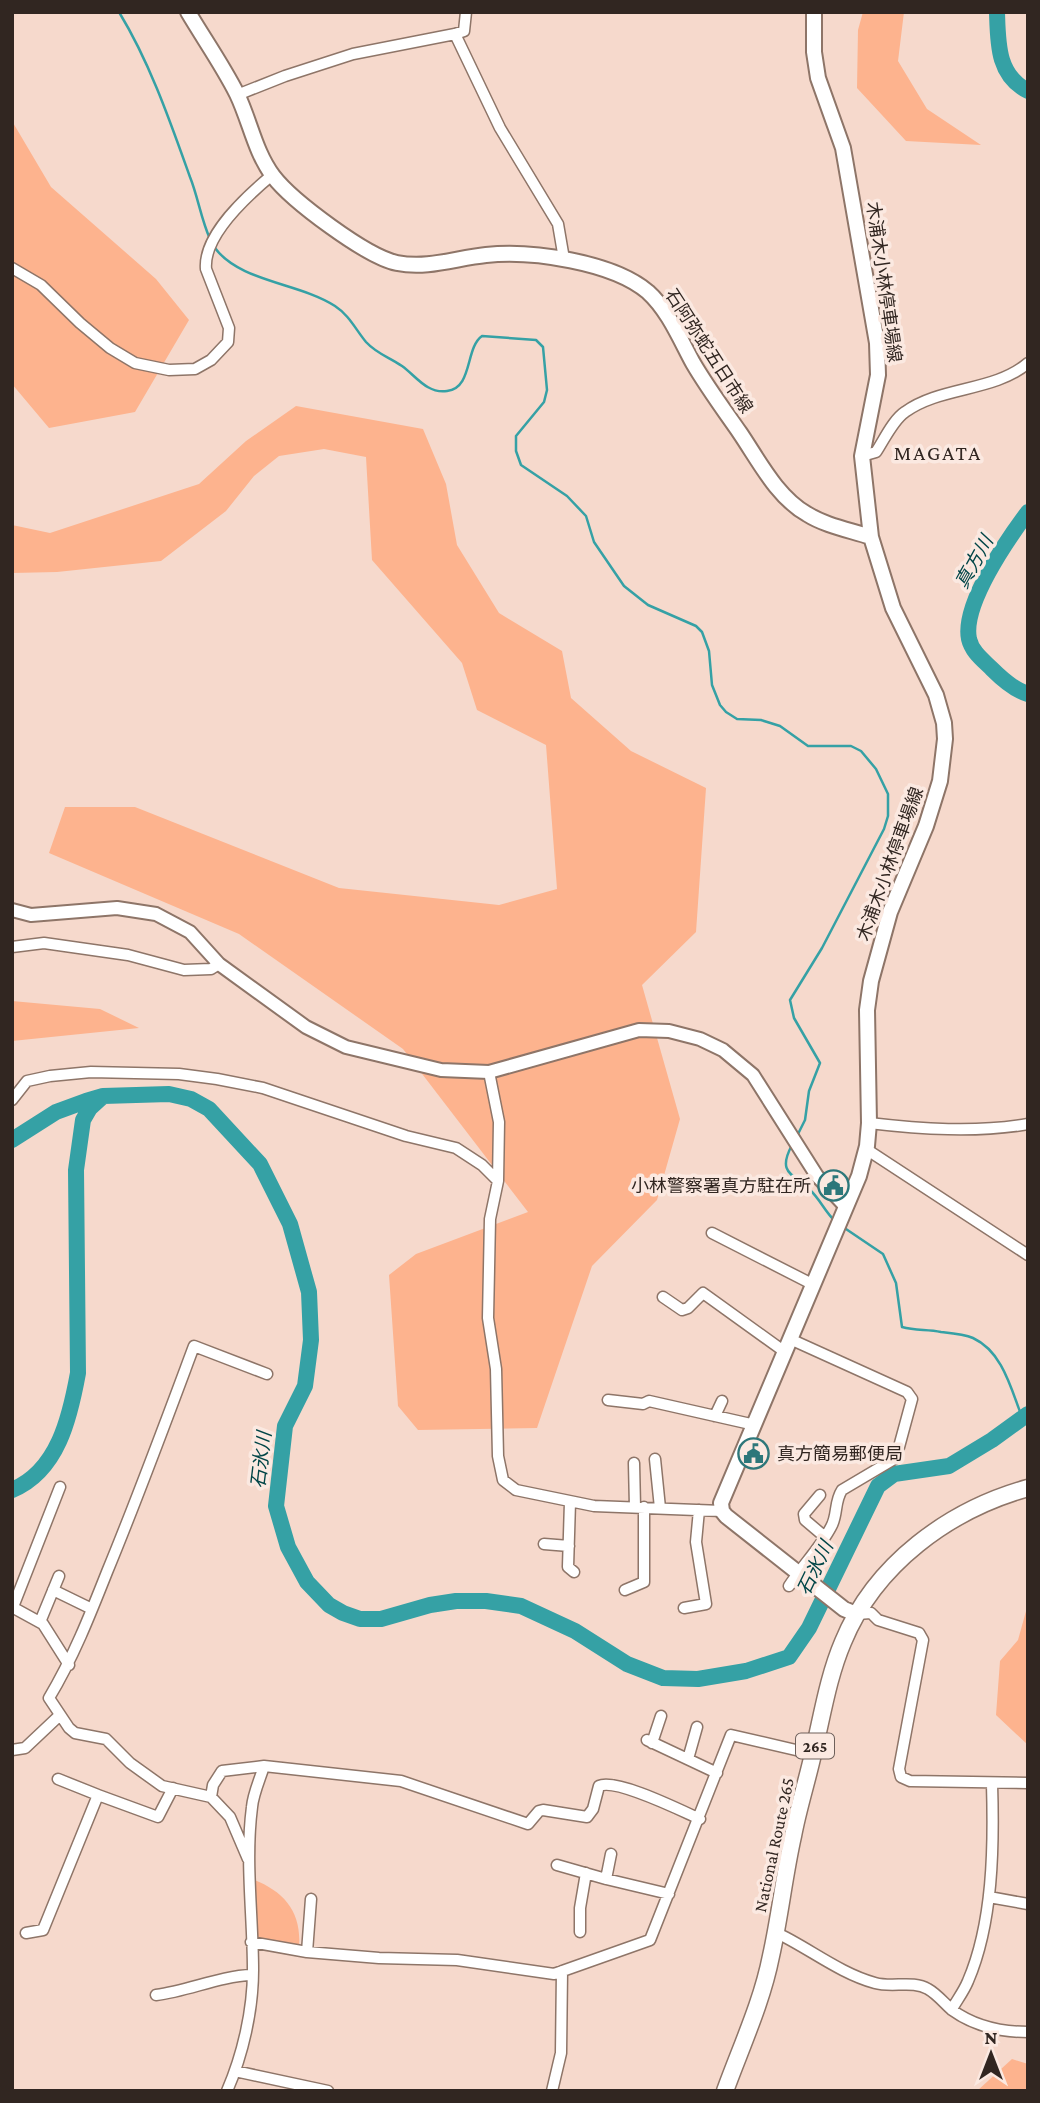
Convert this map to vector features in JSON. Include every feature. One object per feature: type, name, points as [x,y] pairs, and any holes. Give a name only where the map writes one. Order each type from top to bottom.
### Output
[{"type":"highway","name":"National Route 265","points":[[725,2091],[768,1971],[793,1833],[850,1612],[930,1534],[960,1515],[999,1496],[1028,1488]]},
{"type":"main road","name":"石阿弥蛇五日市線","points":[[188,12],[237,95],[260,154],[272,175],[295,198],[355,243],[396,263],[438,264],[487,255],[564,259],[624,278],[647,292],[663,310],[701,376],[779,491],[806,514],[872,537]]},
{"type":"main road","name":"木浦木小林停車場線","points":[[722,1511],[722,1496],[755,1425],[859,1175],[869,1123],[867,1010],[871,981],[890,912],[926,826],[940,781],[945,739],[944,723],[936,695],[893,608],[872,537],[862,456],[878,375],[877,343],[843,148],[818,78],[814,52],[814,12]]},
{"type":"main road","points":[[722,1511],[850,1612]]},
{"type":"street","points":[[237,95],[353,54],[464,31],[466,12]]},
{"type":"street","points":[[455,34],[500,128],[558,224],[564,259]]},
{"type":"street","points":[[12,268],[40,285],[110,348],[135,363],[169,370],[195,369],[211,360],[228,342],[229,328],[206,269],[209,247],[221,228],[272,175]]},
{"type":"street","points":[[862,456],[876,452],[904,412],[935,397],[1003,377],[1028,363]]},
{"type":"street","points":[[12,910],[31,915],[117,908],[156,914],[190,932],[219,964],[306,1027],[346,1047],[441,1070],[489,1072],[639,1030],[669,1031],[700,1039],[723,1050],[753,1075],[817,1176],[845,1206]]},
{"type":"street","points":[[12,947],[44,943],[128,955],[184,970],[211,969],[219,964]]},
{"type":"street","points":[[12,1100],[27,1081],[50,1076],[91,1072],[154,1073],[217,1079],[263,1088],[406,1136],[456,1148],[482,1165],[498,1181]]},
{"type":"street","points":[[489,1072],[499,1122],[498,1181],[490,1219],[488,1318],[496,1369],[498,1455],[503,1480],[516,1490],[594,1506],[722,1511]]},
{"type":"street","points":[[869,1123],[924,1128],[1004,1128],[1028,1125]]},
{"type":"street","points":[[866,1149],[1028,1255]]},
{"type":"street","points":[[712,1233],[812,1284]]},
{"type":"street","points":[[663,1297],[682,1310],[688,1308],[703,1293],[787,1345],[908,1392],[912,1399],[896,1458],[842,1490],[837,1498],[836,1518],[801,1573],[789,1586]]},
{"type":"street","points":[[248,1859],[230,1817],[211,1797],[162,1786],[130,1763],[106,1739],[75,1733],[49,1698],[69,1665],[134,1507],[194,1346],[267,1374]]},
{"type":"street","points":[[608,1400],[643,1404],[649,1401],[755,1425]]},
{"type":"street","points":[[715,1416],[722,1401]]},
{"type":"street","points":[[655,1459],[660,1508]]},
{"type":"street","points":[[625,1590],[644,1582],[640,1507],[634,1463]]},
{"type":"street","points":[[60,1487],[13,1607],[43,1624],[69,1665]]},
{"type":"street","points":[[820,1495],[804,1514],[805,1520],[825,1537]]},
{"type":"street","points":[[570,1502],[568,1567],[574,1572]]},
{"type":"street","points":[[684,1608],[706,1604],[696,1542],[699,1510]]},
{"type":"street","points":[[544,1544],[569,1546]]},
{"type":"street","points":[[40,1622],[59,1576]]},
{"type":"street","points":[[53,1590],[92,1609]]},
{"type":"street","points":[[850,1612],[871,1614],[878,1620],[919,1633],[923,1640],[899,1769],[901,1777],[910,1780],[992,1784],[1028,1783]]},
{"type":"street","points":[[12,1750],[25,1748],[60,1715]]},
{"type":"street","points":[[661,1716],[649,1742],[717,1773]]},
{"type":"street","points":[[688,1759],[697,1727]]},
{"type":"street","points":[[251,1942],[307,1952],[379,1958],[457,1960],[554,1974],[650,1940],[731,1735],[813,1754]]},
{"type":"street","points":[[211,1797],[213,1785],[222,1771],[264,1766],[401,1781],[528,1824],[543,1810],[587,1817],[593,1809],[599,1786],[604,1783],[634,1790],[700,1819]]},
{"type":"street","points":[[227,2091],[235,2071],[250,2011],[252,1975],[248,1859],[252,1804],[264,1766]]},
{"type":"street","points":[[58,1779],[158,1817],[173,1788]]},
{"type":"street","points":[[952,2009],[968,1981],[988,1914],[993,1823],[992,1784]]},
{"type":"street","points":[[26,1933],[43,1930],[98,1795]]},
{"type":"street","points":[[606,1879],[611,1854]]},
{"type":"street","points":[[557,1865],[669,1894]]},
{"type":"street","points":[[580,1932],[580,1908],[586,1873]]},
{"type":"street","points":[[989,1897],[1028,1904]]},
{"type":"street","points":[[307,1952],[311,1899]]},
{"type":"street","points":[[775,1932],[801,1944],[819,1958],[875,1983],[919,1985],[928,1988],[968,2019],[990,2028],[1028,2032]]},
{"type":"street","points":[[552,2091],[561,2053],[562,1971]]},
{"type":"street","points":[[156,1995],[180,1992],[231,1975],[252,1975]]},
{"type":"street","points":[[235,2071],[328,2091]]},
{"type":"shaded area","points":[[863,12],[904,12],[898,61],[927,109],[981,145],[906,141],[857,88],[858,30]]},
{"type":"shaded area","points":[[12,121],[51,187],[156,279],[189,320],[135,412],[49,428],[12,384]]},
{"type":"shaded area","points":[[296,406],[423,429],[446,484],[457,545],[499,613],[562,651],[571,698],[631,751],[706,788],[696,932],[642,985],[680,1119],[657,1200],[592,1266],[537,1428],[418,1430],[398,1406],[389,1275],[416,1254],[528,1212],[403,1049],[239,934],[49,853],[65,807],[135,807],[339,888],[499,905],[557,889],[546,745],[477,710],[462,663],[372,560],[366,457],[324,449],[279,456],[254,476],[226,511],[161,561],[57,572],[12,573],[12,525],[50,533],[199,484],[246,441]]},
{"type":"shaded area","points":[[12,1001],[100,1009],[139,1028],[12,1041]]},
{"type":"shaded area","points":[[1028,1604],[1028,1745],[996,1715],[1000,1661],[1018,1640]]},
{"type":"shaded area","points":[[252,1879],[273,1890],[289,1904],[297,1923],[299,1947],[249,1942]]},
{"type":"shaded area","points":[[1012,2059],[1028,2064],[1028,2091],[977,2091]]},
{"type":"waterway","points":[[119,12],[159,93],[210,239]]},
{"type":"waterway","name":"真方川","points":[[997,12],[1001,57],[1010,76],[1028,91]]},
{"type":"waterway","points":[[215,248],[239,268],[321,298],[335,306],[370,346],[434,390],[447,391],[461,383],[473,349],[482,336],[536,340],[543,347],[547,390],[544,402],[516,436],[516,451],[521,465],[567,496],[586,516],[594,542],[624,586],[648,605],[696,626],[702,632],[709,651],[712,685],[720,705],[726,712],[737,719],[761,720],[780,726],[808,746],[851,746],[861,751],[876,769],[888,794],[888,816],[884,829],[822,948],[790,1000],[794,1018],[820,1063],[809,1091],[805,1120],[797,1136]]},
{"type":"waterway","name":"真方川","points":[[1028,512],[988,573],[972,609],[969,625],[969,639],[978,656],[1008,684],[1028,694]]},
{"type":"waterway","name":"石氷川","points":[[12,1140],[56,1112],[103,1096],[169,1094],[191,1099],[209,1109],[260,1164],[290,1224],[309,1292],[311,1340],[305,1386],[285,1426],[276,1506],[288,1547],[307,1582],[329,1605],[360,1619],[381,1619],[430,1605],[456,1601],[486,1601],[521,1606],[575,1631],[627,1664],[663,1678],[698,1679],[746,1671],[789,1657],[809,1628],[878,1486],[894,1474],[949,1466],[1028,1414]]},
{"type":"waterway","name":"石氷川","points":[[12,1490],[41,1470],[51,1456],[66,1424],[75,1390],[78,1373],[76,1170],[83,1120],[90,1108],[101,1098]]},
{"type":"waterway","points":[[792,1145],[786,1167],[814,1194],[835,1221]]},
{"type":"waterway","points":[[843,1227],[883,1254],[896,1283],[902,1327],[962,1335],[983,1344],[992,1352],[1005,1372],[1022,1417]]},
{"type":"place","name":"小林警察署真方駐在所","points":[[834,1186]]},
{"type":"place","name":"真方簡易郵便局","points":[[754,1454]]},
{"type":"district","name":"MAGATA","points":[[938,453]]}]
